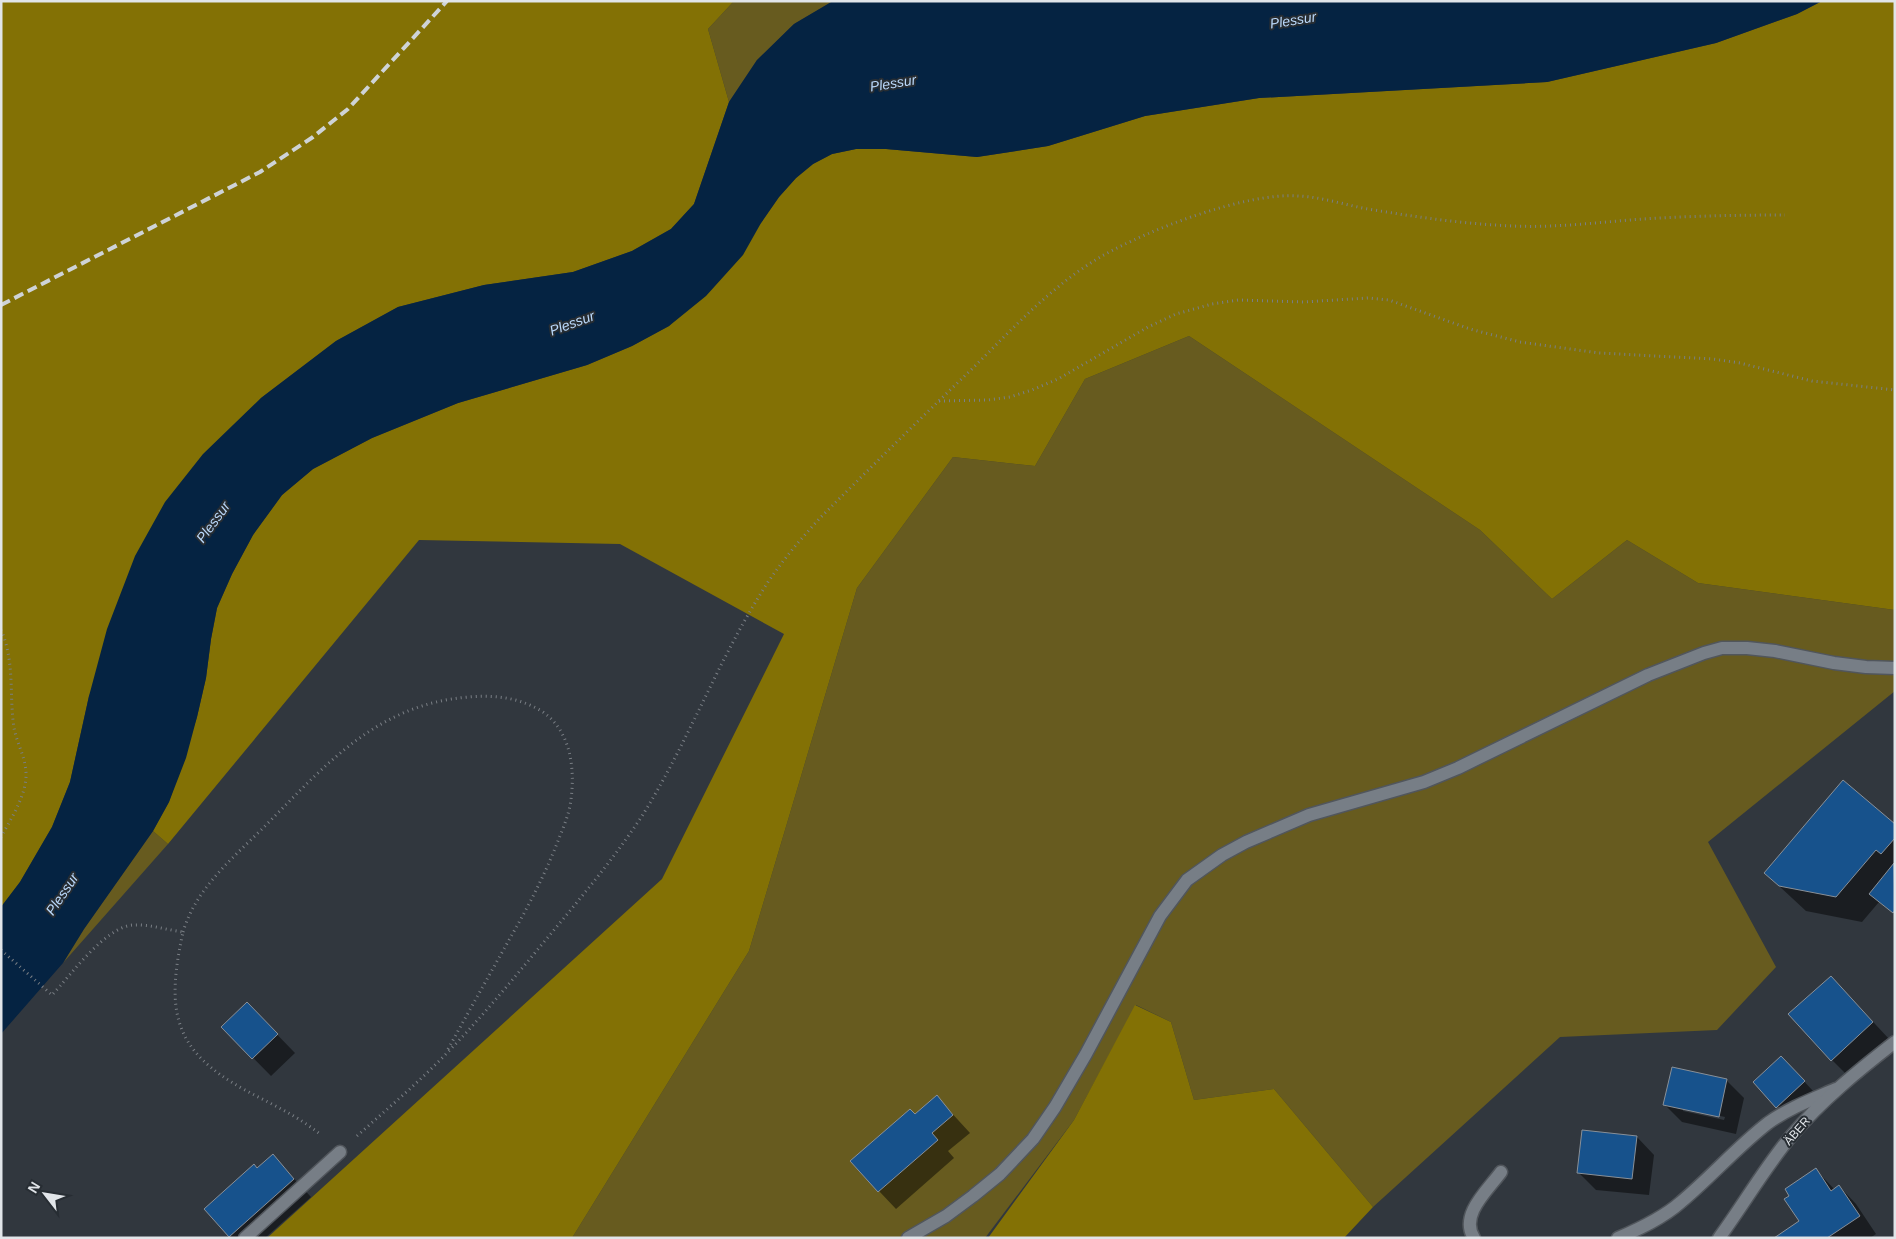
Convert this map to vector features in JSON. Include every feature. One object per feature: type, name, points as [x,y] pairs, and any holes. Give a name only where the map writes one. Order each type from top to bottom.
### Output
[{"type":"street","points":[[908,1238],[946,1216],[974,1196],[1000,1174],[1033,1139],[1055,1107],[1086,1054],[1160,916],[1187,880],[1222,855],[1246,842],[1309,815],[1424,782],[1458,768],[1648,675],[1704,653],[1722,648],[1747,648],[1775,651],[1848,665],[1895,668]]},
{"type":"street","name":"ÄBER","points":[[1719,1238],[1792,1136],[1841,1087],[1895,1042]]},
{"type":"street","points":[[1618,1238],[1644,1226],[1680,1204],[1742,1145],[1770,1122],[1798,1106],[1841,1087]]},
{"type":"street","points":[[245,1238],[340,1152]]},
{"type":"street","points":[[1474,1238],[1469,1226],[1471,1214],[1501,1172]]},
{"type":"path","points":[[445,1055],[542,880],[570,808],[572,784],[571,759],[566,740],[558,725],[546,714],[531,705],[501,696],[454,698],[433,702],[391,718],[354,741],[326,764],[214,877],[193,906],[187,918],[179,950],[176,1002],[182,1034],[190,1047],[210,1068],[225,1079],[304,1122],[340,1152],[445,1055],[482,1016],[619,848],[642,815],[661,782],[741,627],[777,570],[820,518],[1049,294],[1103,256],[1178,222],[1226,207],[1268,197],[1297,196],[1464,223],[1513,226],[1557,227],[1696,216],[1785,215]]},
{"type":"path","points":[[939,401],[988,400],[1010,397],[1032,390],[1058,379],[1148,327],[1176,314],[1212,304],[1238,300],[1302,302],[1368,298],[1389,300],[1470,329],[1520,342],[1599,352],[1713,359],[1812,381],[1895,390]]},
{"type":"path","points":[[1,630],[8,648],[15,731],[26,776],[21,796],[1,837]]},
{"type":"path","points":[[1,950],[52,995],[103,939],[121,927],[142,925],[183,932]]},
{"type":"shaded area","points":[[1,1],[734,1],[708,29],[729,102],[694,204],[671,229],[632,251],[573,272],[484,285],[398,307],[336,341],[261,398],[89,696],[70,782],[52,827],[20,882],[1,907]]},
{"type":"shaded area","points":[[734,1],[833,1],[794,24],[757,60],[729,102],[708,29]]},
{"type":"shaded area","points":[[1822,1],[1895,1],[1895,610],[1698,583],[1627,540],[1552,599],[1480,530],[1189,336],[1085,379],[1035,466],[953,457],[857,588],[749,951],[572,1238],[267,1238],[662,879],[784,634],[620,544],[419,540],[168,844],[153,831],[169,802],[197,717],[206,678],[217,608],[232,574],[253,535],[282,495],[313,469],[372,438],[458,403],[587,365],[632,346],[669,326],[761,223],[779,197],[796,178],[813,164],[832,154],[856,149],[886,149],[977,157],[1048,146],[1145,116],[1259,98],[1547,82],[1716,43],[1797,14]]},
{"type":"shaded area","points":[[1189,336],[1480,530],[1552,599],[1627,540],[1698,583],[1895,610],[1895,691],[1708,842],[1776,967],[1717,1030],[1560,1037],[1373,1207],[1274,1089],[1194,1100],[1171,1022],[1136,1005],[1074,1120],[985,1238],[572,1238],[749,951],[857,588],[953,457],[1035,466],[1085,379]]},
{"type":"shaded area","points":[[153,831],[168,844],[63,963],[84,929]]},
{"type":"shaded area","points":[[1135,1005],[1171,1022],[1194,1100],[1274,1089],[1373,1207],[1344,1238],[988,1238],[1074,1120]]},
{"type":"water","name":"Plessur","points":[[833,1],[1822,1],[1797,14],[1716,43],[1547,82],[1259,98],[1145,116],[1048,146],[977,157],[886,149],[856,149],[832,154],[813,164],[796,178],[779,197],[761,223],[743,255],[706,296],[669,326],[632,346],[587,365],[458,403],[372,438],[313,469],[282,495],[253,535],[232,574],[217,608],[206,678],[197,717],[186,758],[169,802],[153,831],[84,929],[63,963],[1,1034],[1,907],[20,882],[52,827],[70,782],[89,696],[107,629],[135,556],[165,502],[203,454],[261,398],[336,341],[398,307],[484,285],[573,272],[632,251],[671,229],[694,204],[729,102],[757,60],[794,24]]},
{"type":"building","points":[[1843,780],[1895,824],[1895,838],[1881,854],[1876,850],[1836,897],[1779,886],[1764,873]]},
{"type":"building","points":[[1894,863],[1895,910],[1893,913],[1869,894]]},
{"type":"building","points":[[1831,976],[1873,1022],[1831,1061],[1788,1014]]},
{"type":"building","points":[[247,1002],[278,1034],[252,1059],[221,1027]]},
{"type":"building","points":[[1781,1056],[1805,1081],[1776,1108],[1753,1082]]},
{"type":"building","points":[[1672,1067],[1727,1079],[1719,1117],[1663,1105]]},
{"type":"building","points":[[937,1095],[953,1115],[932,1133],[938,1140],[878,1192],[850,1161],[910,1109],[915,1114]]},
{"type":"building","points":[[1582,1130],[1637,1136],[1632,1179],[1577,1173]]},
{"type":"building","points":[[273,1154],[294,1179],[229,1237],[204,1209],[254,1164],[257,1168]]},
{"type":"building","points":[[1816,1168],[1831,1191],[1839,1185],[1860,1216],[1827,1238],[1774,1238],[1799,1221],[1784,1199],[1789,1196],[1785,1189]]},
{"type":"railway","points":[[1,305],[260,172],[313,137],[348,109],[447,1]]}]
